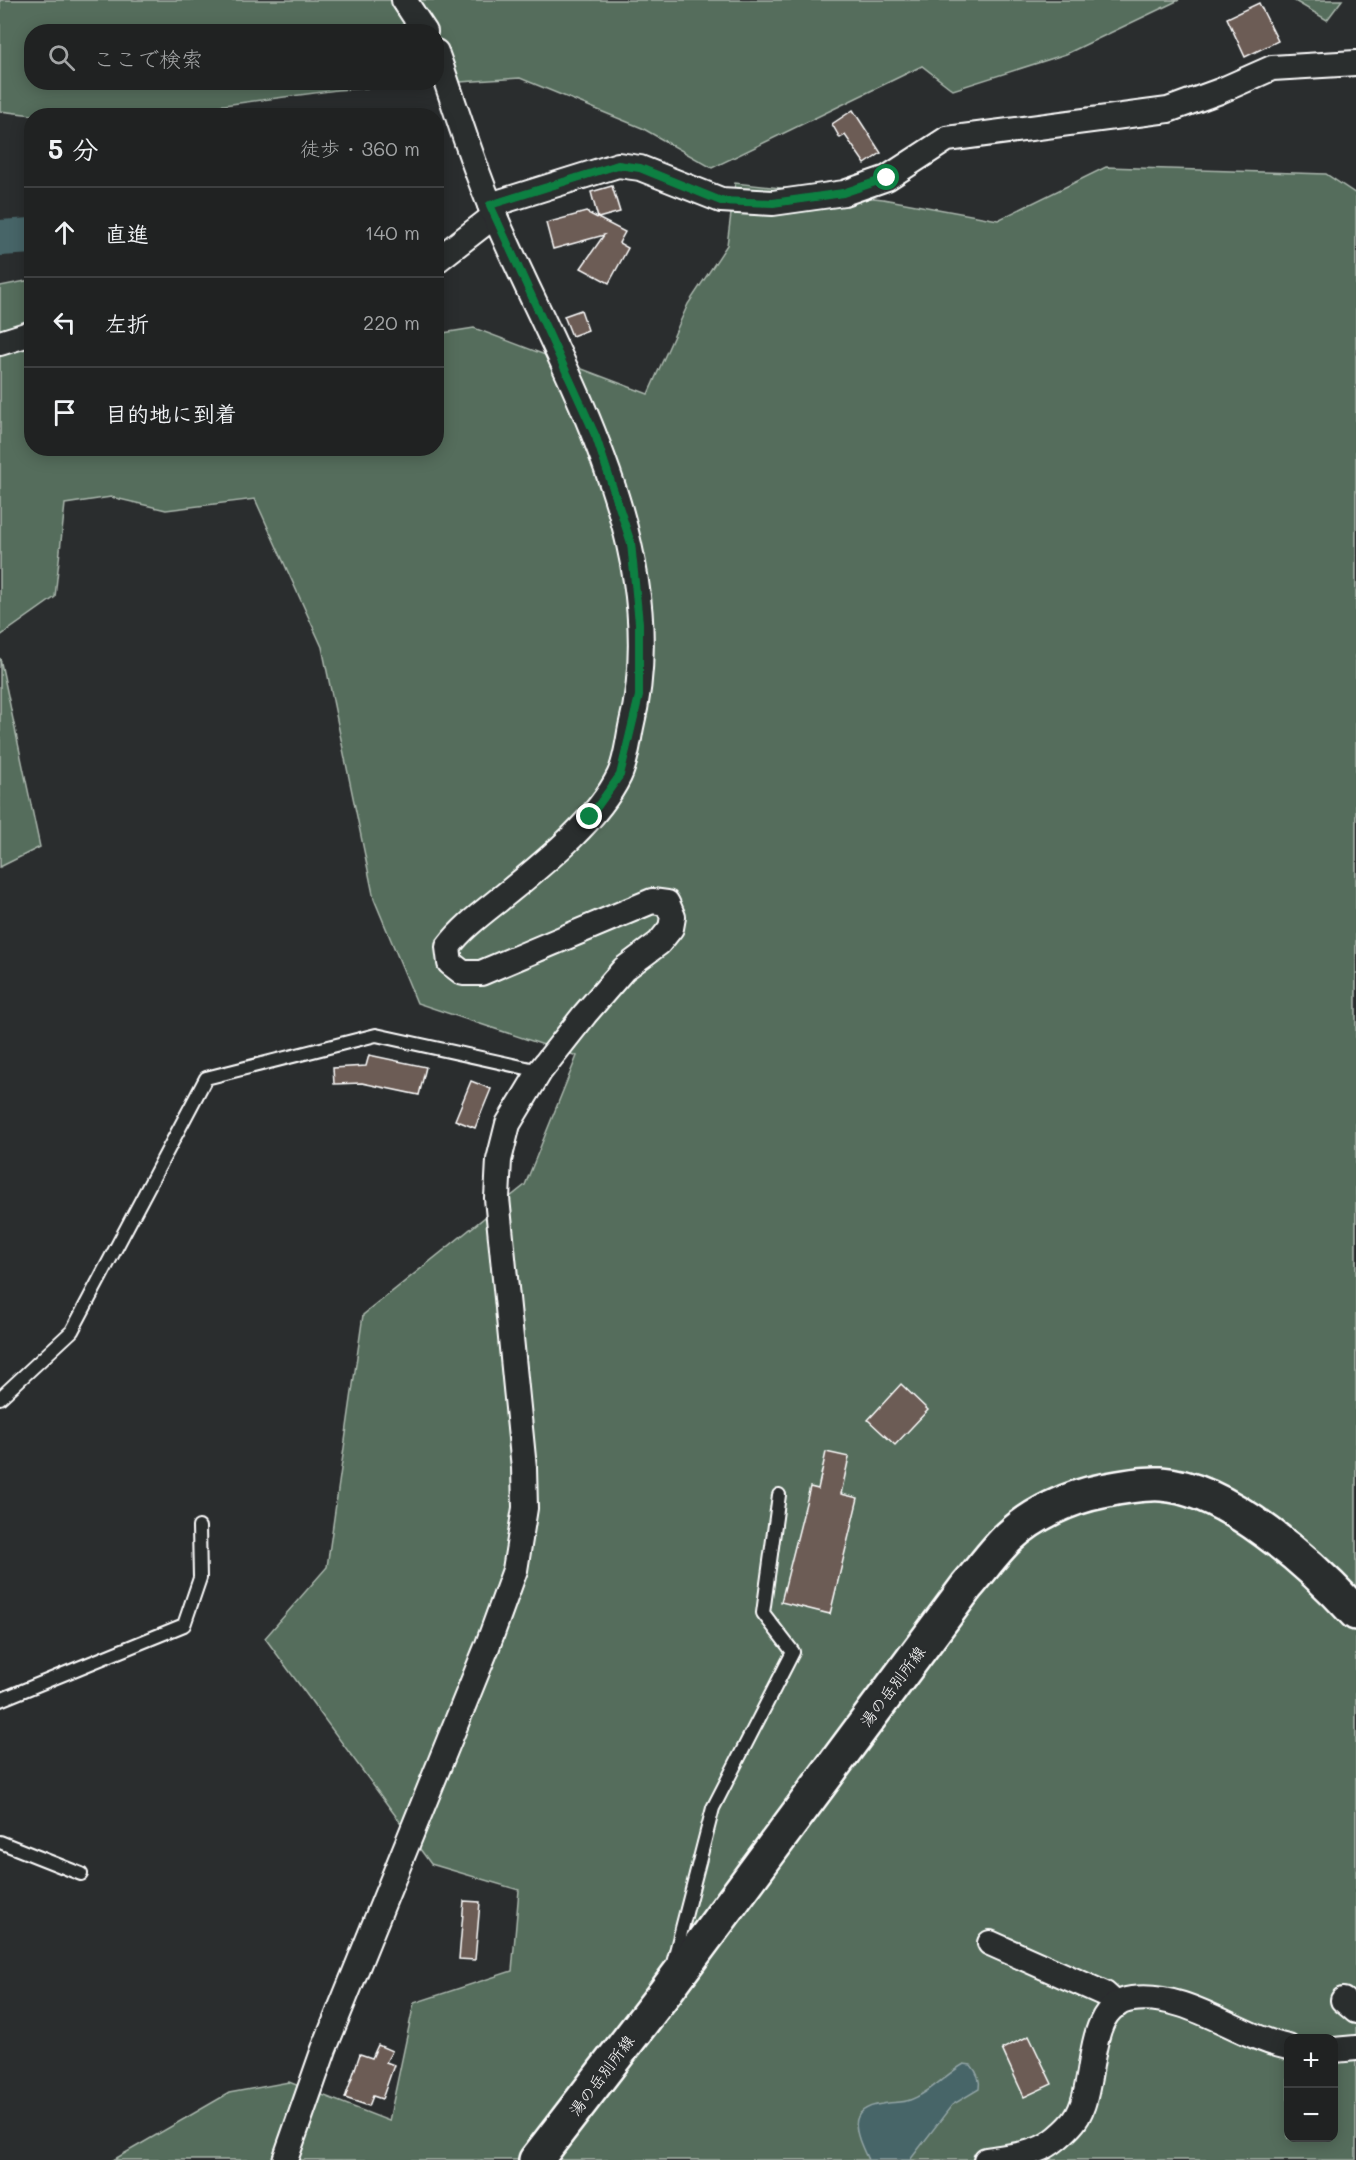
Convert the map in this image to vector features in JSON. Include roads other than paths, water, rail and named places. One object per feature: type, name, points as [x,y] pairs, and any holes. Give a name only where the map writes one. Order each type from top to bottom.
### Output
[{"type":"main road","name":"湯の岳別所線","points":[[536,2160],[666,1990],[967,1586],[1010,1536],[1076,1495],[1127,1486],[1161,1484],[1197,1492],[1255,1523],[1334,1588],[1356,1613]]},
{"type":"street","points":[[404,0],[420,24]]},
{"type":"street","points":[[444,254],[492,210],[618,165],[640,168],[721,201],[773,203],[843,193],[887,178],[947,139],[1168,110],[1220,91],[1272,68],[1356,63]]},
{"type":"street","points":[[285,2160],[324,2049],[483,1658],[515,1570],[525,1508],[524,1468],[497,1198],[499,1160],[508,1124],[540,1071],[624,969],[659,943],[671,928],[673,917],[667,903],[652,901],[481,973],[463,973],[450,963],[448,947],[459,932],[525,878],[590,817],[620,775],[639,696],[639,623],[631,543],[596,437],[492,210],[444,75]]},
{"type":"street","points":[[0,343],[24,336]]},
{"type":"street","points":[[990,1943],[1105,1994],[1117,2005]]},
{"type":"street","points":[[986,2160],[1019,2156],[1051,2143],[1076,2120],[1102,2016],[1117,2005],[1131,1999],[1166,2002],[1212,2016],[1264,2041],[1284,2046]]},
{"type":"street","points":[[1338,2050],[1356,2048]]},
{"type":"lane","points":[[0,1398],[72,1331],[206,1078],[376,1035],[540,1071]]},
{"type":"lane","points":[[666,1990],[713,1808],[793,1652],[763,1613],[779,1495]]},
{"type":"lane","points":[[0,1700],[184,1625],[200,1578],[199,1527]]},
{"type":"lane","points":[[0,1842],[81,1874]]},
{"type":"water","points":[[964,2064],[971,2065],[975,2070],[979,2079],[979,2089],[952,2105],[910,2160],[868,2160],[856,2125],[862,2111],[885,2103],[907,2101],[917,2097]]},
{"type":"waterway","points":[[0,238],[24,236]]}]
